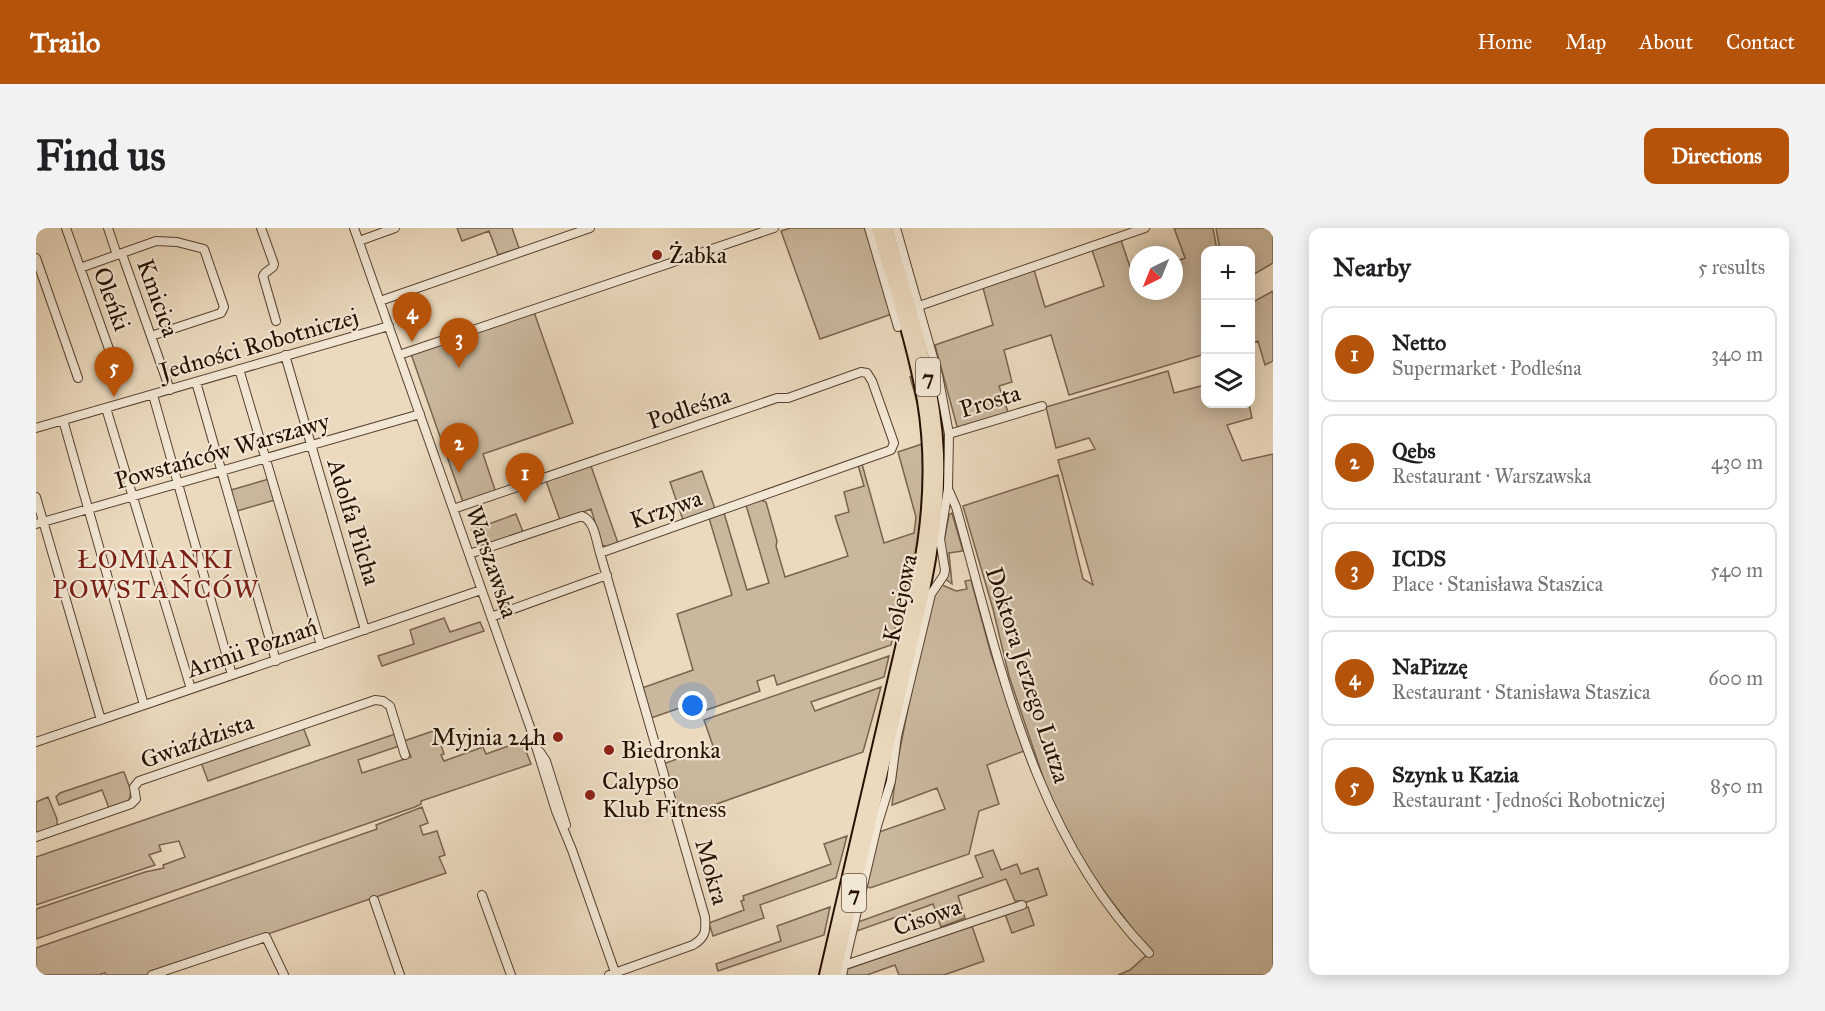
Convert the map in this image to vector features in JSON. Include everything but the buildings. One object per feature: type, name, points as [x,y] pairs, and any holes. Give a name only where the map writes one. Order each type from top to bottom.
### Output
[{"type":"highway","name":"Kolejowa","points":[[825,975],[917,579],[924,540],[928,493],[927,439],[923,401],[910,345],[877,228]]},
{"type":"highway","name":"Kolejowa","points":[[835,975],[927,594],[937,506],[936,422],[925,361],[887,228]]},
{"type":"highway","points":[[898,327],[910,345]]},
{"type":"highway","points":[[927,594],[933,578],[940,542]]},
{"type":"street","name":"Oleńki","points":[[66,228],[109,349]]},
{"type":"street","name":"Kmicica","points":[[108,228],[152,336],[170,390]]},
{"type":"street","points":[[261,228],[274,264],[263,276],[276,321]]},
{"type":"street","name":"Warszawska","points":[[354,228],[533,739],[546,761],[572,850],[613,974]]},
{"type":"street","points":[[359,241],[395,228]]},
{"type":"street","points":[[380,302],[590,228]]},
{"type":"street","points":[[399,356],[774,228]]},
{"type":"street","points":[[869,228],[898,327]]},
{"type":"street","name":"Kolejowa","points":[[896,228],[938,375],[949,434],[948,489],[940,542]]},
{"type":"street","points":[[918,306],[1145,228]]},
{"type":"street","points":[[80,268],[156,241],[177,242],[202,248],[206,252],[224,310],[220,314],[152,336]]},
{"type":"street","points":[[36,258],[78,378]]},
{"type":"street","name":"Jedności Robotniczej","points":[[36,428],[389,326]]},
{"type":"street","name":"Adolfa Pilcha","points":[[285,355],[365,630]]},
{"type":"street","points":[[239,369],[321,645]]},
{"type":"street","name":"Podleśna","points":[[453,509],[777,398],[788,398],[861,372],[867,373],[872,381],[894,443]]},
{"type":"street","points":[[196,382],[276,661]]},
{"type":"street","points":[[153,395],[232,675]]},
{"type":"street","name":"Prosta","points":[[949,434],[1042,406]]},
{"type":"street","points":[[106,408],[191,689]]},
{"type":"street","name":"Powstańców Warszawy","points":[[40,523],[420,414]]},
{"type":"street","points":[[63,420],[144,705]]},
{"type":"street","name":"Krzywa","points":[[600,553],[891,450],[894,443]]},
{"type":"street","name":"Doktora Jerzego Lutza","points":[[948,489],[956,507],[1025,744],[1060,829],[1086,873],[1120,922],[1149,953]]},
{"type":"street","points":[[36,497],[40,523],[101,720]]},
{"type":"street","points":[[469,555],[582,516],[591,523],[600,553]]},
{"type":"street","name":"Mokra","points":[[600,553],[702,908],[706,932],[701,940],[693,945],[613,974]]},
{"type":"street","points":[[491,617],[607,575]]},
{"type":"street","name":"Armii Poznań","points":[[36,742],[481,590]]},
{"type":"street","points":[[842,975],[876,826],[891,781],[897,736],[927,594]]},
{"type":"street","name":"Gwiaździsta","points":[[36,837],[131,804],[136,799],[134,787],[139,781],[375,700],[388,704],[405,755]]},
{"type":"street","points":[[482,895],[511,975]]},
{"type":"street","points":[[374,900],[400,975]]},
{"type":"street","name":"Cisowa","points":[[845,965],[1022,905]]},
{"type":"street","points":[[152,975],[266,937],[284,975]]},
{"type":"shaded area","points":[[457,228],[512,228],[519,248],[498,255],[489,231],[462,241]]},
{"type":"shaded area","points":[[790,228],[865,228],[892,314],[820,339],[781,231]]},
{"type":"shaded area","points":[[1174,228],[1213,228],[1216,246],[1201,246],[1201,355],[1069,395],[1051,335],[1004,350],[1012,382],[999,386],[1008,412],[958,430],[935,345],[993,325],[983,288],[1034,270],[1045,307],[1104,286],[1092,250],[1121,240],[1129,264],[1129,300],[1183,300],[1183,259],[1185,258],[1183,246],[1181,246]]},
{"type":"shaded area","points":[[1216,228],[1273,228],[1273,263],[1255,274],[1255,246],[1219,246]]},
{"type":"shaded area","points":[[1273,291],[1273,361],[1265,365],[1258,341],[1255,342],[1255,301]]},
{"type":"shaded area","points":[[534,312],[573,423],[483,454],[496,493],[463,502],[411,354]]},
{"type":"shaded area","points":[[1168,371],[1174,393],[1201,386],[1201,408],[1250,408],[1252,418],[1227,425],[1242,461],[1273,454],[1273,975],[1118,975],[1130,970],[1150,952],[1082,862],[1051,801],[1009,676],[993,609],[963,506],[1058,475],[1083,579],[1093,585],[1058,460],[1095,449],[1089,438],[1056,448],[1046,407]]},
{"type":"shaded area","points":[[913,376],[918,402],[919,408],[910,377]]},
{"type":"shaded area","points":[[919,414],[923,453],[920,529],[912,580],[907,580],[891,645],[777,685],[774,675],[757,681],[760,691],[701,712],[697,702],[651,718],[642,688],[693,670],[677,614],[732,595],[709,518],[724,513],[747,590],[769,583],[746,505],[761,500],[766,502],[785,577],[848,556],[835,516],[849,512],[844,492],[864,486],[858,465],[862,464],[884,543],[914,533],[916,517],[898,452],[922,444]]},
{"type":"shaded area","points":[[591,466],[618,543],[607,547],[602,545],[591,509],[560,520],[546,481]]},
{"type":"shaded area","points":[[702,471],[715,509],[683,520],[670,482]]},
{"type":"shaded area","points":[[269,479],[275,500],[237,511],[231,490]]},
{"type":"shaded area","points":[[952,513],[963,551],[949,553],[952,584],[944,578],[948,567],[947,554],[943,546],[949,515]]},
{"type":"shaded area","points":[[516,514],[523,532],[478,547],[472,530]]},
{"type":"shaded area","points":[[971,580],[991,654],[1024,751],[987,765],[999,804],[979,811],[969,854],[870,888],[867,886],[879,832],[945,809],[937,788],[892,805],[910,698],[935,591],[940,584],[956,591],[967,589],[965,581]]},
{"type":"shaded area","points":[[444,618],[450,632],[480,622],[484,631],[382,666],[378,656],[414,644],[410,630]]},
{"type":"shaded area","points":[[889,656],[884,677],[811,702],[815,711],[881,687],[863,752],[680,817],[663,764],[713,746],[704,720]]},
{"type":"shaded area","points":[[303,727],[310,745],[208,781],[199,763]]},
{"type":"shaded area","points":[[436,730],[444,761],[483,747],[486,754],[522,741],[531,764],[421,801],[421,804],[415,807],[36,939],[36,909],[145,872],[164,868],[163,865],[185,857],[179,841],[159,845],[161,851],[149,855],[155,865],[36,905],[36,857],[395,734],[399,746],[358,760],[362,773],[411,757],[404,741]]},
{"type":"shaded area","points":[[124,772],[131,791],[129,801],[109,808],[102,790],[59,805],[56,797],[60,793]]},
{"type":"shaded area","points":[[48,797],[57,819],[57,826],[36,834],[36,802]]},
{"type":"shaded area","points":[[422,807],[428,823],[420,826],[423,835],[437,831],[445,855],[439,857],[446,873],[148,975],[106,975],[105,973],[99,975],[36,975],[36,948],[377,829],[376,825]]},
{"type":"shaded area","points":[[847,836],[836,878],[760,905],[764,918],[713,936],[709,923],[744,910],[741,901],[744,900],[743,896],[831,864],[824,844]]},
{"type":"shaded area","points":[[993,850],[1001,870],[1017,864],[1021,874],[1038,868],[1047,895],[1024,903],[1015,901],[1006,879],[958,896],[965,918],[941,927],[933,904],[857,931],[858,922],[983,877],[975,856]]},
{"type":"shaded area","points":[[830,907],[824,935],[718,971],[716,964],[781,941],[777,926]]},
{"type":"shaded area","points":[[1028,907],[1034,925],[1012,933],[1005,914]]},
{"type":"shaded area","points":[[972,926],[984,961],[944,975],[899,975],[895,965],[867,975],[846,975],[847,969]]},
{"type":"place","name":"Żabka","points":[[657,255]]},
{"type":"place","name":"NaPizzę","points":[[412,342]]},
{"type":"place","name":"ICDS","points":[[459,368]]},
{"type":"place","name":"Szynk u Kazia","points":[[114,397]]},
{"type":"place","name":"Qebs","points":[[459,473]]},
{"type":"place","name":"Netto","points":[[525,503]]},
{"type":"place","name":"Myjnia 24h","points":[[558,737]]},
{"type":"place","name":"Biedronka","points":[[609,750]]},
{"type":"place","name":"Calypso Klub Fitness","points":[[590,795]]},
{"type":"district","name":"ŁOMIANKI POWSTAŃCÓW","points":[[156,574]]}]
